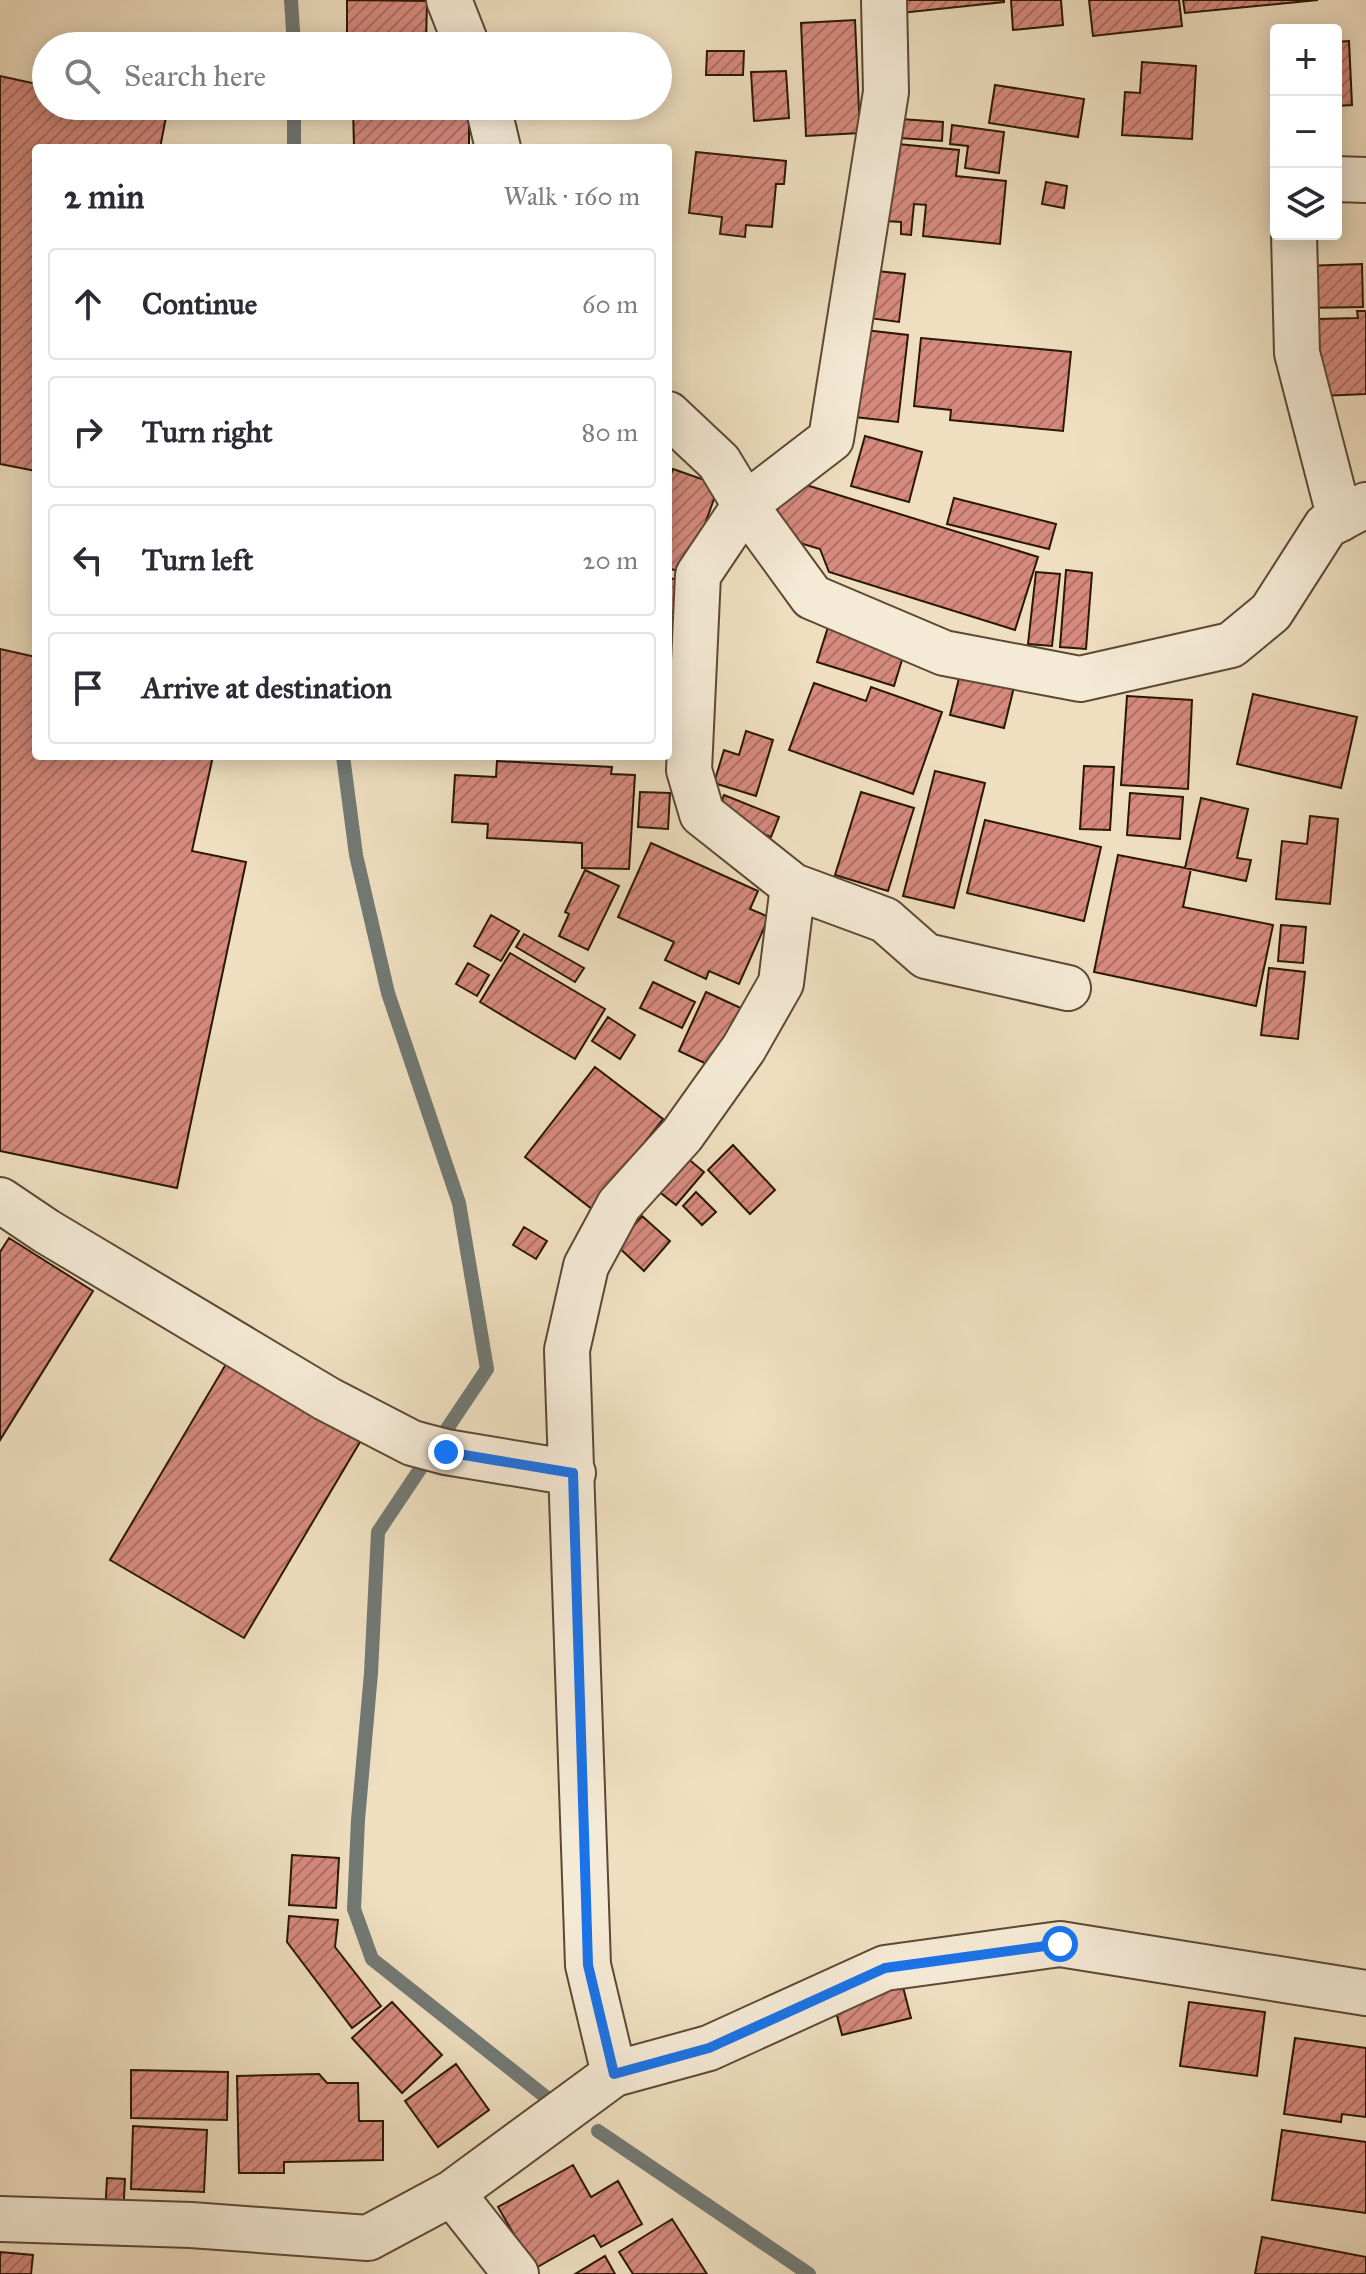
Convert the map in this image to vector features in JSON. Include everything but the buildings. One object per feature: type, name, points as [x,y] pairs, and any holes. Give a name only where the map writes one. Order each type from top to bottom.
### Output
[{"type":"street","points":[[449,0],[462,32]]},
{"type":"street","points":[[884,0],[886,92],[831,439],[745,505],[698,575],[689,770],[702,814],[793,886],[885,920],[926,956],[1068,988]]},
{"type":"street","points":[[491,120],[497,144]]},
{"type":"street","points":[[1342,179],[1366,180]]},
{"type":"street","points":[[672,418],[719,462],[745,505],[812,597],[944,653],[1080,679],[1231,645],[1271,612],[1326,526],[1353,512],[1297,353],[1294,240]]},
{"type":"street","points":[[614,2074],[588,1965],[567,1350],[586,1266],[619,1205],[682,1135],[744,1048],[781,983],[793,886]]},
{"type":"street","points":[[0,1200],[46,1231],[327,1399],[429,1448],[573,1473]]},
{"type":"street","points":[[0,2219],[191,2225],[360,2256],[614,2074],[709,2048],[885,1968],[1060,1944],[1366,1993]]},
{"type":"street","points":[[452,2193],[516,2274]]},
{"type":"waterway","points":[[291,0],[293,32]]},
{"type":"waterway","points":[[294,120],[294,144]]},
{"type":"waterway","points":[[344,760],[356,855],[388,993],[459,1203],[487,1369],[378,1532],[354,1909],[372,1959],[547,2098]]},
{"type":"waterway","points":[[598,2131],[809,2274]]},
{"type":"route","points":[[446,1452],[573,1473],[588,1965],[614,2074],[709,2048],[885,1968],[1060,1944]]}]
